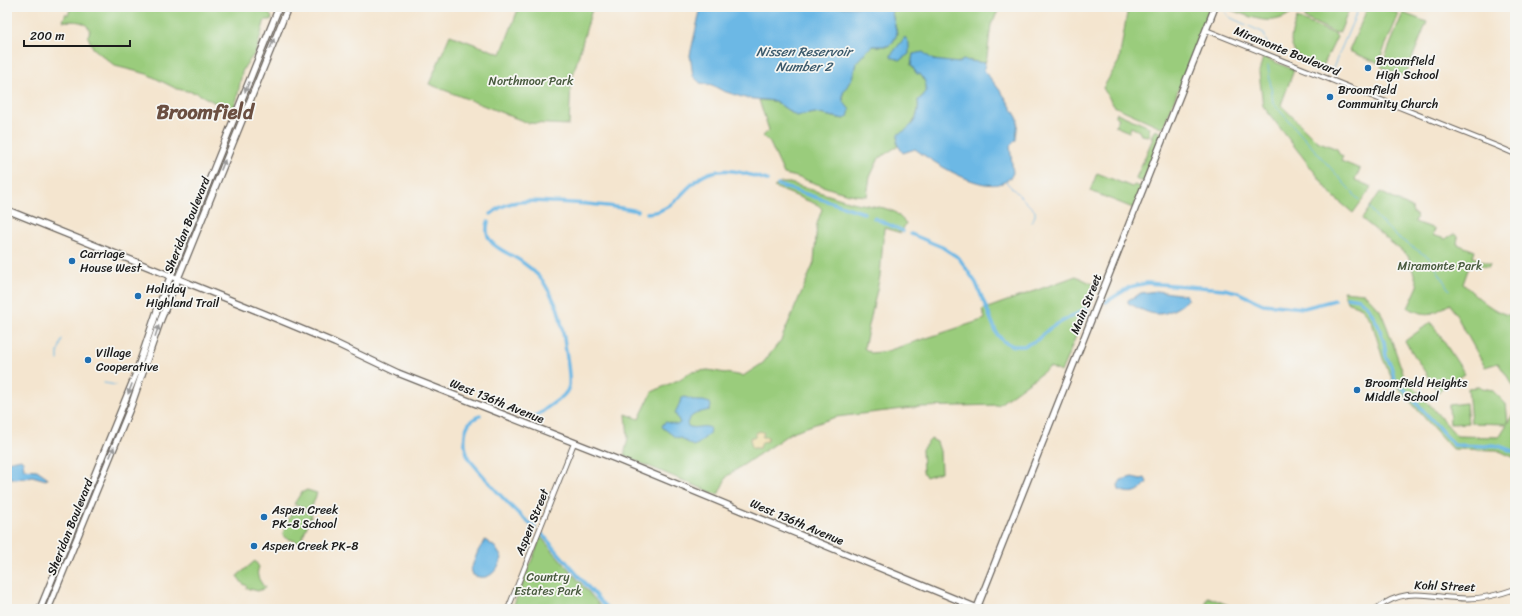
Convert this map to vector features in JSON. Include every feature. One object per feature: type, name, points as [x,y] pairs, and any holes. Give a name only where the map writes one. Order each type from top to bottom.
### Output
[{"type":"main road","name":"Sheridan Boulevard","points":[[40,609],[129,390],[170,276],[279,7]]},
{"type":"main road","name":"Sheridan Boulevard","points":[[48,609],[131,406],[162,319],[288,7]]},
{"type":"main road","name":"Main Street","points":[[978,608],[1216,7]]},
{"type":"main road","name":"West 136th Avenue","points":[[7,210],[335,344],[398,373],[574,443],[978,608]]},
{"type":"street","name":"Miramonte Boulevard","points":[[1206,30],[1515,154]]},
{"type":"street","name":"Aspen Street","points":[[508,609],[574,443]]},
{"type":"street","name":"Kohl Street","points":[[1376,609],[1390,601],[1408,595],[1426,594],[1456,598],[1478,598],[1502,594],[1515,589]]},
{"type":"green space","points":[[71,7],[274,7],[269,14],[272,17],[271,20],[265,20],[256,52],[242,72],[237,99],[232,112],[230,111],[231,109],[219,105],[197,93],[177,89],[147,74],[115,66],[93,48],[88,37],[90,30],[88,26],[78,22],[63,21],[66,13],[68,15]]},
{"type":"green space","name":"Northmoor Park","points":[[519,7],[588,7],[592,9],[571,82],[569,125],[528,123],[429,84],[450,35],[501,54]]},
{"type":"green space","points":[[889,7],[1000,7],[991,25],[985,63],[964,60],[953,63],[913,54],[911,65],[917,74],[919,73],[924,80],[926,84],[926,91],[918,100],[915,119],[897,144],[898,146],[879,158],[870,177],[867,196],[846,193],[784,174],[770,143],[763,136],[769,130],[759,100],[775,101],[796,116],[815,113],[844,119],[843,93],[854,71],[856,63],[866,51],[873,46],[888,46],[893,42],[897,34],[891,9]]},
{"type":"green space","points":[[1128,7],[1211,7],[1163,128],[1114,106],[1103,88],[1119,61]]},
{"type":"green space","points":[[1232,7],[1298,7],[1290,14],[1282,18],[1266,20],[1257,19],[1231,10]]},
{"type":"green space","points":[[1310,7],[1350,7],[1340,32],[1336,33],[1304,18]]},
{"type":"green space","points":[[1368,7],[1383,7],[1399,14],[1378,63],[1349,51]]},
{"type":"green space","points":[[1403,13],[1427,22],[1405,76],[1381,67]]},
{"type":"green space","points":[[1297,18],[1335,34],[1337,37],[1322,68],[1305,60],[1294,50],[1291,38]]},
{"type":"green space","points":[[1263,57],[1294,70],[1281,105],[1317,141],[1337,149],[1339,154],[1343,156],[1341,161],[1360,169],[1355,180],[1372,187],[1353,213],[1333,196],[1263,106],[1259,72]]},
{"type":"green space","points":[[1117,113],[1149,127],[1149,136],[1141,135],[1139,131],[1131,127],[1129,132],[1115,126],[1119,118],[1115,116]]},
{"type":"green space","points":[[1156,130],[1162,134],[1143,182],[1137,180],[1136,178],[1153,138],[1151,137]]},
{"type":"green space","points":[[1097,173],[1132,187],[1134,185],[1141,187],[1133,208],[1090,191]]},
{"type":"green space","points":[[781,183],[790,183],[851,202],[884,208],[895,212],[906,223],[901,233],[884,228],[880,276],[864,348],[871,353],[887,351],[985,319],[982,310],[1076,276],[1097,286],[1061,372],[1050,367],[998,405],[920,407],[836,417],[792,432],[727,476],[718,495],[624,456],[628,438],[626,414],[639,419],[652,392],[680,379],[691,372],[708,370],[743,376],[763,363],[781,340],[814,263],[817,224],[822,209],[818,205],[774,187]]},
{"type":"green space","name":"Miramonte Park","points":[[1380,192],[1412,208],[1413,213],[1417,216],[1415,222],[1435,229],[1433,235],[1445,239],[1454,234],[1458,237],[1457,244],[1475,251],[1473,257],[1490,264],[1489,267],[1470,264],[1463,284],[1493,309],[1515,316],[1515,388],[1498,363],[1485,367],[1450,304],[1430,314],[1421,313],[1408,308],[1418,286],[1408,256],[1362,219]]},
{"type":"green space","points":[[1343,291],[1364,293],[1380,310],[1404,376],[1457,436],[1499,437],[1507,424],[1471,423],[1468,388],[1478,387],[1492,390],[1506,404],[1508,423],[1515,410],[1515,458],[1497,450],[1452,449],[1394,383],[1383,359],[1372,322],[1362,308],[1347,302]]},
{"type":"green space","points":[[1431,322],[1465,374],[1438,392],[1405,341]]},
{"type":"green space","points":[[1466,403],[1468,423],[1450,424],[1449,405]]},
{"type":"green space","points":[[931,439],[937,442],[940,451],[941,472],[926,477],[923,472],[922,449]]},
{"type":"green space","points":[[307,490],[317,493],[311,509],[308,510],[294,504],[301,493]]},
{"type":"green space","points":[[294,507],[312,514],[300,543],[284,537],[283,533]]},
{"type":"green space","name":"Country Estates Park","points":[[540,536],[603,609],[512,609]]},
{"type":"green space","points":[[255,561],[259,567],[259,578],[265,588],[258,591],[246,588],[247,586],[243,584],[237,576]]},
{"type":"green space","points":[[1208,597],[1238,609],[1204,608]]},
{"type":"sand","points":[[760,431],[764,433],[762,437],[768,437],[768,441],[762,442],[760,448],[752,448],[750,439],[751,437],[755,437],[756,433]]},
{"type":"water","name":"Nissen Reservoir Number 2","points":[[701,7],[889,7],[891,9],[897,34],[893,42],[888,46],[873,46],[866,51],[856,63],[852,78],[843,93],[843,101],[850,110],[848,117],[844,119],[815,113],[796,116],[775,101],[745,98],[723,91],[712,85],[700,83],[693,76],[690,55]]},
{"type":"water","points":[[905,37],[909,43],[909,54],[900,60],[891,57],[891,55]]},
{"type":"water","points":[[923,52],[933,60],[959,63],[963,60],[985,63],[984,70],[1005,97],[1018,119],[1016,140],[1010,146],[1013,173],[1005,182],[993,185],[980,183],[965,178],[936,163],[915,149],[903,153],[897,144],[898,134],[908,128],[917,116],[918,100],[926,91],[926,84],[922,77],[920,74],[917,74],[911,65],[913,54]]},
{"type":"water","points":[[1157,291],[1186,295],[1188,299],[1177,308],[1161,314],[1150,313],[1128,303],[1128,300],[1141,293]]},
{"type":"water","points":[[685,397],[696,401],[710,403],[711,406],[710,410],[694,415],[687,423],[688,426],[691,427],[710,428],[709,434],[698,444],[693,446],[680,438],[675,437],[662,427],[666,422],[677,425],[680,423],[675,413],[682,398]]},
{"type":"water","points":[[21,459],[23,461],[24,469],[37,470],[47,477],[46,480],[32,476],[13,479],[7,475],[7,462]]},
{"type":"water","points":[[1132,477],[1141,479],[1145,478],[1147,482],[1141,489],[1135,492],[1131,493],[1119,490],[1118,485],[1121,480]]},
{"type":"water","points":[[485,540],[495,547],[502,558],[495,571],[487,576],[478,577],[473,575],[471,569],[478,551]]},
{"type":"waterway","points":[[1227,7],[1225,11],[1229,17],[1264,33],[1267,44]]},
{"type":"waterway","points":[[1333,68],[1359,7]]},
{"type":"waterway","points":[[1268,65],[1273,103],[1359,200]]},
{"type":"waterway","points":[[647,213],[657,212],[667,207],[691,185],[705,175],[713,172],[727,170],[734,171],[767,180]]},
{"type":"waterway","points":[[1006,182],[1035,211],[1035,216],[1031,222]]},
{"type":"waterway","points":[[778,185],[864,213]]},
{"type":"waterway","points":[[491,214],[506,205],[527,201],[595,205],[638,211]]},
{"type":"waterway","points":[[1370,208],[1377,218],[1397,237],[1431,259],[1449,290]]},
{"type":"waterway","points":[[874,218],[903,231]]},
{"type":"waterway","points":[[488,222],[488,237],[492,243],[526,265],[542,280],[557,307],[561,322],[567,359],[569,380],[568,390],[561,398],[540,414],[530,417]]},
{"type":"waterway","points":[[911,234],[942,247],[959,258],[976,283],[997,334],[1003,341],[1013,346],[1024,346],[1037,340],[1050,328],[1089,307]]},
{"type":"waterway","points":[[1106,302],[1130,287],[1147,283],[1224,289],[1237,292],[1263,304],[1304,308],[1335,300]]},
{"type":"waterway","points":[[1347,297],[1359,299],[1369,308],[1378,325],[1384,342],[1386,356],[1391,366],[1394,378],[1454,445],[1492,445],[1515,452]]},
{"type":"waterway","points":[[58,360],[58,352],[62,339]]},
{"type":"waterway","points":[[104,383],[116,385]]},
{"type":"waterway","points":[[480,415],[467,426],[465,445],[469,459],[509,504],[535,528]]},
{"type":"waterway","points":[[542,534],[607,609]]},
{"type":"place","name":"Broomfield High School","points":[[1368,68]]},
{"type":"place","name":"Broomfield Community Church","points":[[1330,97]]},
{"type":"place","name":"Carriage House West","points":[[72,261]]},
{"type":"place","name":"Holiday Highland Trail","points":[[138,296]]},
{"type":"place","name":"Village Cooperative","points":[[88,360]]},
{"type":"place","name":"Broomfield Heights Middle School","points":[[1357,390]]},
{"type":"place","name":"Aspen Creek PK-8 School","points":[[264,517]]},
{"type":"place","name":"Aspen Creek PK-8","points":[[254,546]]},
{"type":"district","name":"Broomfield","points":[[205,112]]}]
